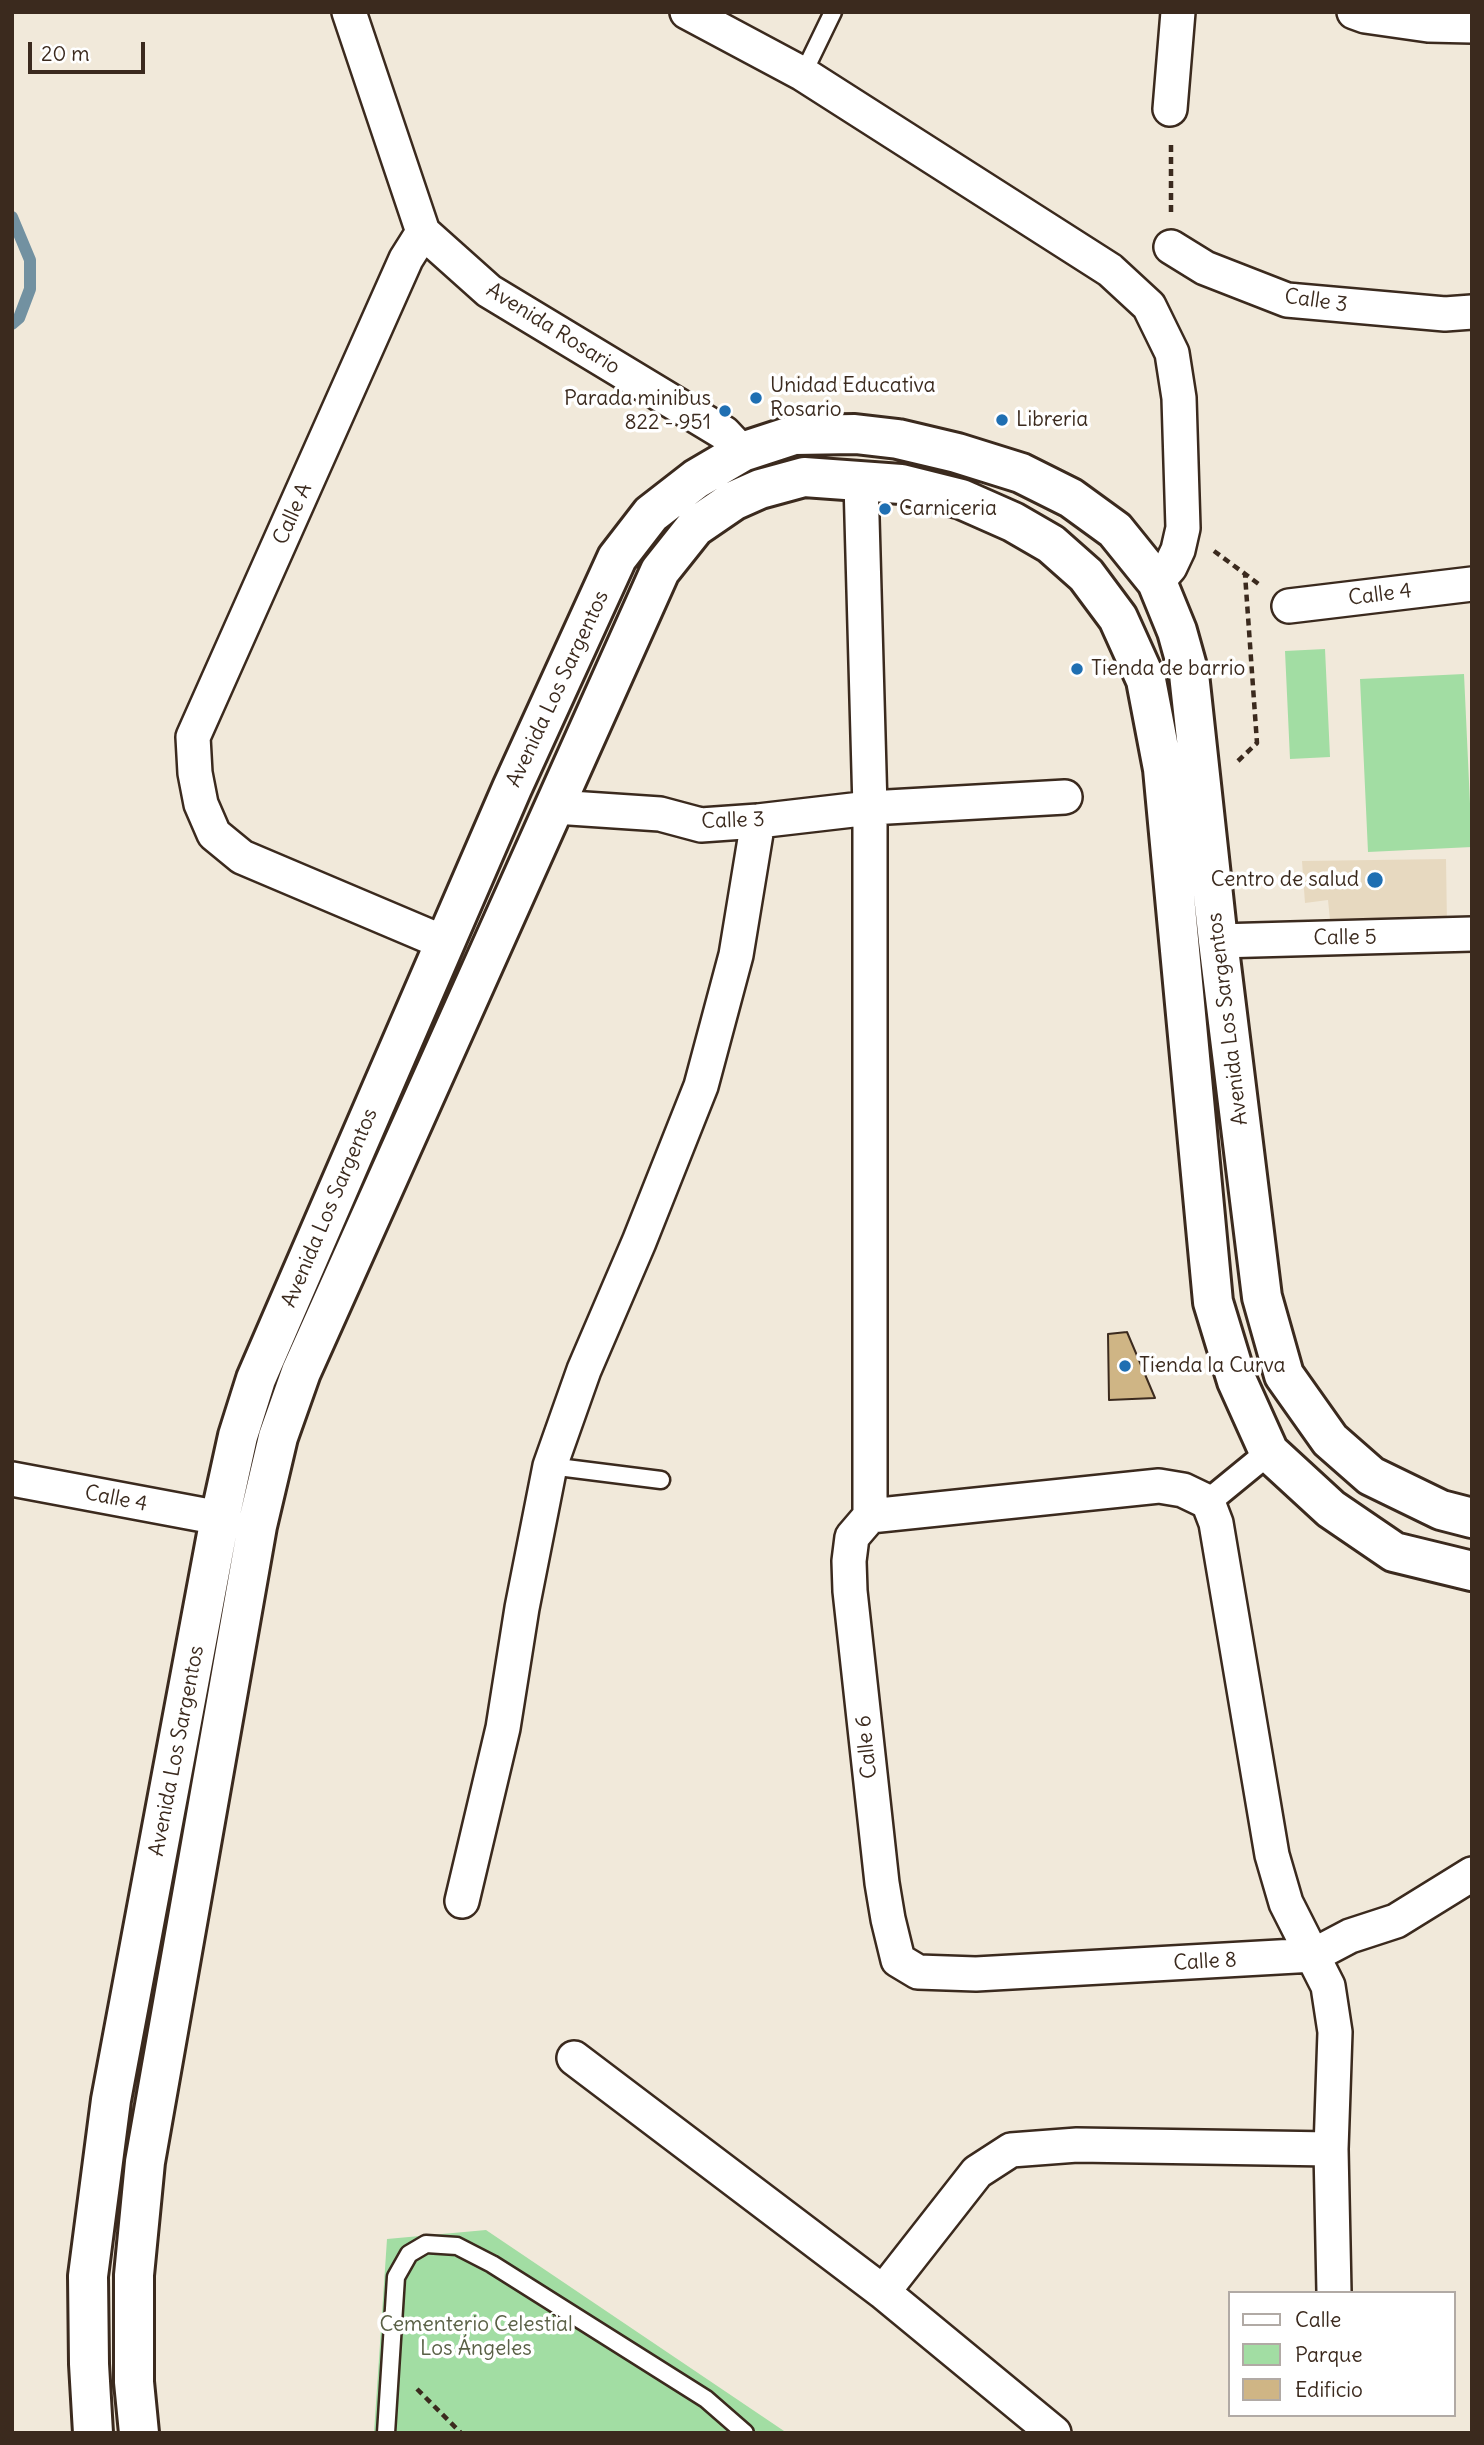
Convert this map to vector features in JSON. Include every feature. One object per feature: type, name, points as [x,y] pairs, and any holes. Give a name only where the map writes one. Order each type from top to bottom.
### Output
[{"type":"main road","name":"Avenida Los Sargentos","points":[[93,2433],[88,2276],[97,2202],[114,2087],[220,1518],[238,1436],[256,1379],[512,788],[617,558],[651,514],[696,478],[742,452],[794,435],[855,434],[898,439],[957,453],[1021,473],[1071,498],[1115,530],[1157,582],[1177,631],[1189,674],[1182,768],[1213,1302],[1237,1381],[1269,1452],[1331,1509],[1394,1552],[1472,1571]]},
{"type":"main road","points":[[742,452],[760,489]]},
{"type":"main road","name":"Avenida Los Sargentos","points":[[139,2433],[134,2382],[134,2275],[145,2162],[257,1526],[278,1437],[301,1372],[660,571],[695,527],[733,501],[760,489],[804,477],[901,484],[961,499],[1013,522],[1051,544],[1086,575],[1118,618],[1182,768],[1218,941],[1262,1297],[1284,1375],[1330,1440],[1371,1476],[1441,1510],[1472,1518]]},
{"type":"main road","points":[[512,788],[555,807]]},
{"type":"main road","points":[[220,1518],[257,1526]]},
{"type":"street","name":"Avenida Rosario","points":[[349,12],[424,232],[489,291],[724,433],[742,452]]},
{"type":"street","points":[[687,12],[803,74],[1110,270],[1149,306],[1172,353],[1179,398],[1183,528],[1174,558],[1157,582]]},
{"type":"street","points":[[1171,109],[1178,12]]},
{"type":"street","points":[[1354,12],[1428,25],[1472,26]]},
{"type":"street","name":"Calle A","points":[[424,232],[406,259],[193,737],[195,773],[201,804],[214,834],[242,857],[445,943]]},
{"type":"street","name":"Calle 3","points":[[1171,247],[1205,268],[1287,300],[1445,314],[1472,312]]},
{"type":"street","points":[[861,482],[870,808],[870,1516],[1160,1486],[1183,1490],[1208,1502],[1216,1523],[1272,1855],[1286,1903],[1328,1986],[1335,2032],[1331,2149],[1334,2291]]},
{"type":"street","name":"Calle 4","points":[[1289,606],[1472,584]]},
{"type":"street","name":"Calle 3","points":[[555,807],[660,814],[701,825],[870,808],[1065,797]]},
{"type":"street","points":[[462,1901],[503,1728],[522,1608],[550,1466],[584,1370],[701,1086],[736,955],[758,821]]},
{"type":"street","name":"Calle 5","points":[[1218,941],[1472,934]]},
{"type":"street","points":[[1208,1502],[1269,1452]]},
{"type":"street","name":"Calle 4","points":[[12,1479],[220,1518]]},
{"type":"street","name":"Calle 6","points":[[870,1516],[852,1537],[849,1561],[850,1591],[888,1919],[898,1960],[918,1972]]},
{"type":"street","name":"Calle 8","points":[[918,1972],[1023,1973],[1314,1955],[1350,1936],[1396,1921],[1472,1874]]},
{"type":"street","points":[[574,2059],[883,2292],[1054,2433]]},
{"type":"street","points":[[883,2292],[977,2172],[1012,2150],[1077,2145],[1331,2149]]},
{"type":"lane","points":[[803,74],[833,12]]},
{"type":"lane","points":[[550,1466],[661,1480]]},
{"type":"lane","points":[[386,2433],[396,2277],[409,2255],[426,2244],[457,2246],[492,2264],[706,2399],[745,2433]]},
{"type":"path","points":[[1171,109],[1171,247]]},
{"type":"path","points":[[1183,528],[1289,606]]},
{"type":"path","points":[[1245,575],[1257,743]]},
{"type":"path","points":[[391,2362],[461,2433]]},
{"type":"shaded area","name":"Centro de salud","points":[[1446,859],[1447,924],[1331,930],[1328,900],[1305,903],[1302,861]]},
{"type":"green space","points":[[1325,649],[1330,757],[1290,759],[1285,651]]},
{"type":"green space","points":[[1464,674],[1472,847],[1368,852],[1360,679]]},
{"type":"green space","name":"Cementerio Celestial Los Ángeles","points":[[486,2230],[787,2433],[374,2433],[387,2239]]},
{"type":"building","name":"Tienda la Curva","points":[[1127,1332],[1155,1398],[1109,1400],[1108,1334]]},
{"type":"waterway","points":[[12,217],[30,260],[30,289],[19,318],[12,324]]},
{"type":"place","name":"Unidad Educativa Rosario","points":[[756,398]]},
{"type":"place","name":"Parada minibus 822 - 951","points":[[725,411]]},
{"type":"place","name":"Libreria","points":[[1002,420]]},
{"type":"place","name":"Carniceria","points":[[885,509]]},
{"type":"place","name":"Tienda de barrio","points":[[1077,669]]},
{"type":"place","name":"Centro de salud","points":[[1375,880]]},
{"type":"place","name":"Tienda la Curva","points":[[1125,1366]]}]
